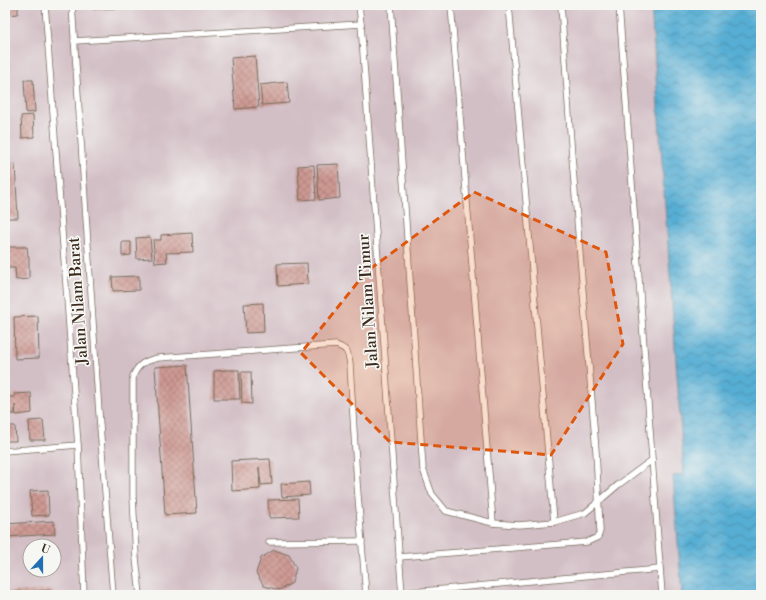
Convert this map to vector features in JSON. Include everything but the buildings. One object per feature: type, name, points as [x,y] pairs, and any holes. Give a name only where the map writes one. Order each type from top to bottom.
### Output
[{"type":"lane","name":"Jalan Nilam Barat","points":[[44,5],[78,445],[84,595]]},
{"type":"lane","name":"Jalan Nilam Barat","points":[[72,5],[98,405],[113,595]]},
{"type":"lane","name":"Jalan Nilam Timur","points":[[359,5],[402,594]]},
{"type":"lane","points":[[391,5],[423,469],[432,494],[446,511],[493,523],[519,525],[554,522],[585,513],[618,485],[652,460]]},
{"type":"lane","points":[[451,5],[493,523]]},
{"type":"lane","points":[[509,5],[554,522]]},
{"type":"lane","points":[[399,557],[587,542],[598,537],[600,530],[596,451],[561,5]]},
{"type":"lane","points":[[618,5],[662,595]]},
{"type":"lane","points":[[74,41],[361,24]]},
{"type":"lane","points":[[140,595],[136,558],[133,496],[133,376],[137,368],[145,361],[158,358],[336,345],[343,347],[348,353],[350,364],[356,483],[366,595]]},
{"type":"lane","points":[[5,451],[78,445]]},
{"type":"lane","points":[[269,542],[362,541]]},
{"type":"lane","points":[[402,594],[660,569]]},
{"type":"highlighted area","points":[[474,192],[606,252],[623,344],[551,455],[390,442],[301,353],[366,272]]},
{"type":"shaded area","points":[[5,5],[651,5],[684,475],[673,476],[682,595],[5,595]]},
{"type":"water","points":[[651,5],[761,5],[761,595],[682,595],[673,476],[684,474]]}]
